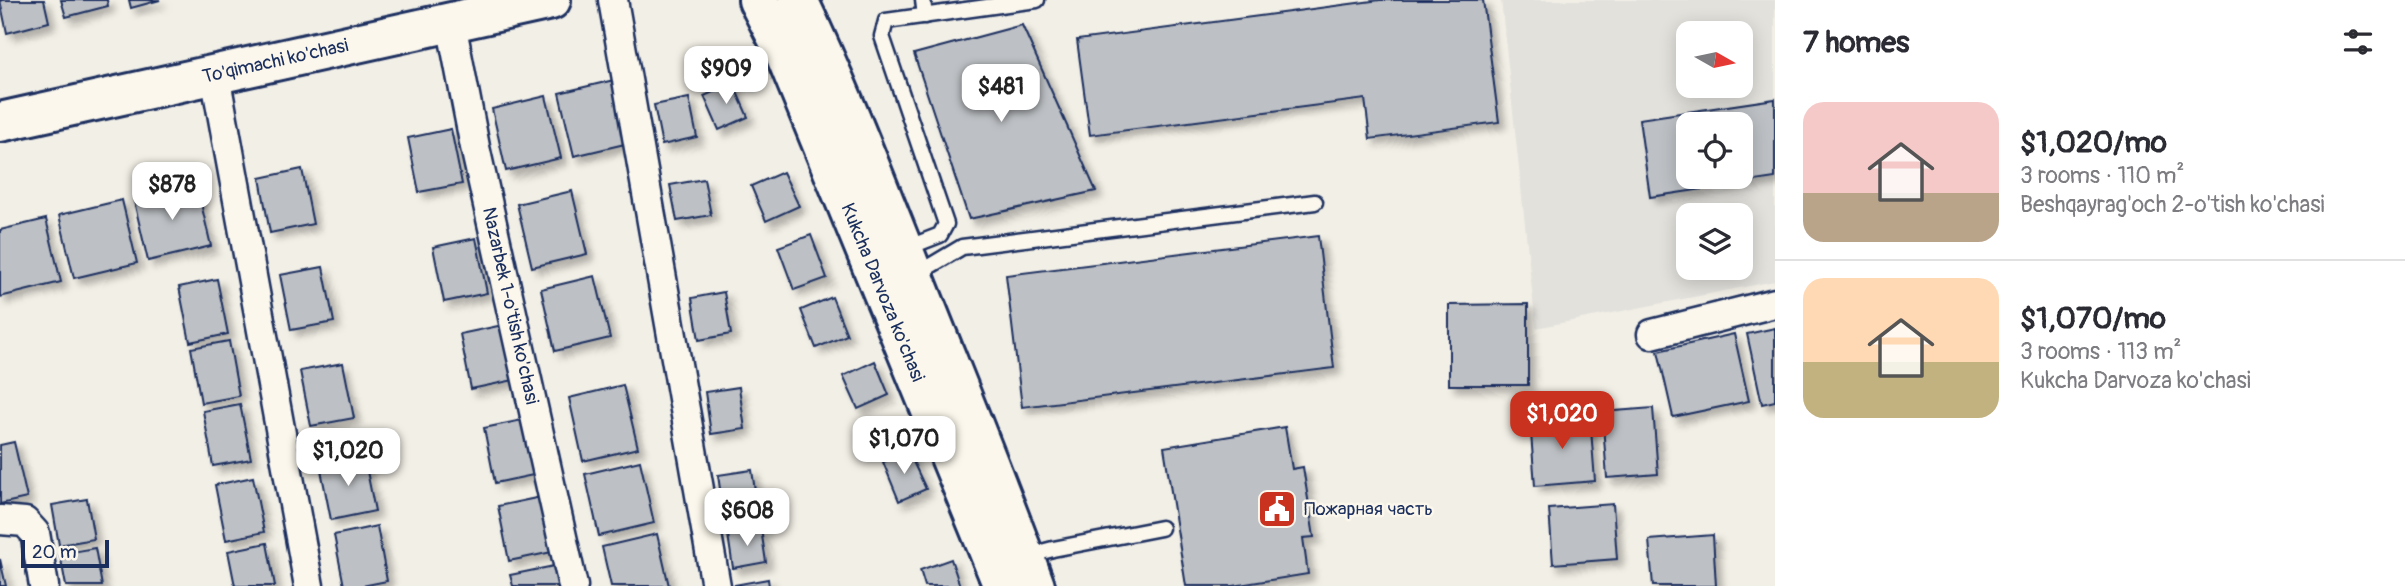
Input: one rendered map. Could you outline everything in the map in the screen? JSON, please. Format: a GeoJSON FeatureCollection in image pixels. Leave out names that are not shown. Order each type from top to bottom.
{"type":"FeatureCollection","features":[{"type":"Feature","properties":{"kind":"main road","name":"To'qimachi ko'chasi"},"geometry":{"type":"LineString","coordinates":[[0,122],[551,0]]}},
{"type":"Feature","properties":{"kind":"main road","name":"Kukcha Darvoza ko'chasi"},"geometry":{"type":"LineString","coordinates":[[758,0],[783,49],[1014,574]]}},
{"type":"Feature","properties":{"kind":"main road","name":"Kukcha Darvoza ko'chasi"},"geometry":{"type":"LineString","coordinates":[[798,0],[818,39],[1002,495],[1014,574]]}},
{"type":"Feature","properties":{"kind":"street"},"geometry":{"type":"LineString","coordinates":[[613,0],[716,586]]}},
{"type":"Feature","properties":{"kind":"street","name":"Nazarbek 1-o'tish ko'chasi"},"geometry":{"type":"LineString","coordinates":[[450,23],[573,586]]}},
{"type":"Feature","properties":{"kind":"street"},"geometry":{"type":"LineString","coordinates":[[215,75],[309,586]]}},
{"type":"Feature","properties":{"kind":"street"},"geometry":{"type":"LineString","coordinates":[[1652,334],[1775,303]]}},
{"type":"Feature","properties":{"kind":"street"},"geometry":{"type":"LineString","coordinates":[[0,520],[25,522],[35,533],[44,586]]}},
{"type":"Feature","properties":{"kind":"lane"},"geometry":{"type":"LineString","coordinates":[[923,0],[925,16]]}},
{"type":"Feature","properties":{"kind":"lane"},"geometry":{"type":"LineString","coordinates":[[908,263],[940,235],[946,224],[882,36],[886,21],[1037,0]]}},
{"type":"Feature","properties":{"kind":"lane"},"geometry":{"type":"LineString","coordinates":[[908,263],[962,247],[1315,202]]}},
{"type":"Feature","properties":{"kind":"lane"},"geometry":{"type":"LineString","coordinates":[[1014,574],[1053,549],[1161,528]]}},
{"type":"Feature","properties":{"kind":"shaded area"},"geometry":{"type":"Polygon","coordinates":[[[1501,0],[1775,0],[1775,281],[1536,328],[1501,0]]]}},
{"type":"Feature","properties":{"kind":"building"},"geometry":{"type":"Polygon","coordinates":[[[0,0],[44,0],[49,22],[7,33],[0,0]]]}},
{"type":"Feature","properties":{"kind":"building"},"geometry":{"type":"Polygon","coordinates":[[[61,0],[107,0],[108,6],[66,17],[61,0]]]}},
{"type":"Feature","properties":{"kind":"building"},"geometry":{"type":"Polygon","coordinates":[[[129,0],[160,0],[131,8],[129,0]]]}},
{"type":"Feature","properties":{"kind":"building"},"geometry":{"type":"Polygon","coordinates":[[[1380,0],[1483,0],[1499,122],[1370,139],[1365,99],[1090,135],[1077,40],[1380,0]]]}},
{"type":"Feature","properties":{"kind":"building"},"geometry":{"type":"Polygon","coordinates":[[[1022,25],[1096,191],[969,219],[914,54],[1022,25]]]}},
{"type":"Feature","properties":{"kind":"building"},"geometry":{"type":"Polygon","coordinates":[[[614,80],[629,143],[574,156],[559,93],[614,80]]]}},
{"type":"Feature","properties":{"kind":"building"},"geometry":{"type":"Polygon","coordinates":[[[733,83],[748,117],[719,130],[704,96],[733,83]]]}},
{"type":"Feature","properties":{"kind":"building"},"geometry":{"type":"Polygon","coordinates":[[[546,96],[561,158],[506,171],[492,109],[546,96]]]}},
{"type":"Feature","properties":{"kind":"building"},"geometry":{"type":"Polygon","coordinates":[[[689,98],[697,137],[662,145],[654,105],[689,98]]]}},
{"type":"Feature","properties":{"kind":"building"},"geometry":{"type":"Polygon","coordinates":[[[1775,99],[1775,178],[1753,181],[1753,112],[1687,112],[1775,99]]]}},
{"type":"Feature","properties":{"kind":"building"},"geometry":{"type":"Polygon","coordinates":[[[1676,114],[1676,189],[1703,189],[1650,197],[1639,119],[1676,114]]]}},
{"type":"Feature","properties":{"kind":"building"},"geometry":{"type":"Polygon","coordinates":[[[451,129],[462,184],[419,192],[408,138],[451,129]]]}},
{"type":"Feature","properties":{"kind":"building"},"geometry":{"type":"Polygon","coordinates":[[[302,169],[313,224],[270,233],[260,178],[302,169]]]}},
{"type":"Feature","properties":{"kind":"building"},"geometry":{"type":"Polygon","coordinates":[[[783,172],[799,206],[766,221],[751,186],[783,172]]]}},
{"type":"Feature","properties":{"kind":"building"},"geometry":{"type":"Polygon","coordinates":[[[704,179],[711,215],[677,221],[670,185],[704,179]]]}},
{"type":"Feature","properties":{"kind":"building"},"geometry":{"type":"Polygon","coordinates":[[[196,182],[211,246],[148,261],[133,197],[196,182]]]}},
{"type":"Feature","properties":{"kind":"building"},"geometry":{"type":"Polygon","coordinates":[[[572,191],[587,254],[532,267],[517,204],[572,191]]]}},
{"type":"Feature","properties":{"kind":"building"},"geometry":{"type":"Polygon","coordinates":[[[122,200],[137,263],[74,278],[59,215],[122,200]]]}},
{"type":"Feature","properties":{"kind":"building"},"geometry":{"type":"Polygon","coordinates":[[[46,219],[61,282],[0,297],[0,230],[46,219]]]}},
{"type":"Feature","properties":{"kind":"building"},"geometry":{"type":"Polygon","coordinates":[[[811,235],[827,278],[794,290],[778,247],[811,235]]]}},
{"type":"Feature","properties":{"kind":"building"},"geometry":{"type":"Polygon","coordinates":[[[1318,236],[1334,368],[1022,407],[1006,275],[1318,236]]]}},
{"type":"Feature","properties":{"kind":"building"},"geometry":{"type":"Polygon","coordinates":[[[476,238],[487,293],[444,302],[433,247],[476,238]]]}},
{"type":"Feature","properties":{"kind":"building"},"geometry":{"type":"Polygon","coordinates":[[[323,267],[334,322],[291,330],[280,275],[323,267]]]}},
{"type":"Feature","properties":{"kind":"building"},"geometry":{"type":"Polygon","coordinates":[[[595,276],[610,338],[555,351],[541,289],[595,276]]]}},
{"type":"Feature","properties":{"kind":"building"},"geometry":{"type":"Polygon","coordinates":[[[217,279],[228,334],[190,342],[179,287],[217,279]]]}},
{"type":"Feature","properties":{"kind":"building"},"geometry":{"type":"Polygon","coordinates":[[[724,292],[731,334],[699,340],[692,298],[724,292]]]}},
{"type":"Feature","properties":{"kind":"building"},"geometry":{"type":"Polygon","coordinates":[[[832,297],[847,335],[816,348],[801,310],[832,297]]]}},
{"type":"Feature","properties":{"kind":"building"},"geometry":{"type":"Polygon","coordinates":[[[1528,304],[1528,385],[1449,385],[1449,305],[1528,304]]]}},
{"type":"Feature","properties":{"kind":"building"},"geometry":{"type":"Polygon","coordinates":[[[503,325],[514,380],[471,389],[460,334],[503,325]]]}},
{"type":"Feature","properties":{"kind":"building"},"geometry":{"type":"Polygon","coordinates":[[[1775,328],[1775,401],[1762,404],[1747,334],[1775,328]]]}},
{"type":"Feature","properties":{"kind":"building"},"geometry":{"type":"Polygon","coordinates":[[[1734,334],[1749,401],[1673,417],[1658,351],[1734,334]]]}},
{"type":"Feature","properties":{"kind":"building"},"geometry":{"type":"Polygon","coordinates":[[[229,341],[239,396],[201,403],[191,348],[229,341]]]}},
{"type":"Feature","properties":{"kind":"building"},"geometry":{"type":"Polygon","coordinates":[[[875,361],[889,395],[858,409],[843,376],[875,361]]]}},
{"type":"Feature","properties":{"kind":"building"},"geometry":{"type":"Polygon","coordinates":[[[343,363],[354,418],[311,426],[300,371],[343,363]]]}},
{"type":"Feature","properties":{"kind":"building"},"geometry":{"type":"Polygon","coordinates":[[[623,385],[638,448],[583,461],[569,398],[623,385]]]}},
{"type":"Feature","properties":{"kind":"building"},"geometry":{"type":"Polygon","coordinates":[[[739,387],[745,429],[711,434],[705,392],[739,387]]]}},
{"type":"Feature","properties":{"kind":"building"},"geometry":{"type":"Polygon","coordinates":[[[240,404],[251,459],[213,466],[203,411],[240,404]]]}},
{"type":"Feature","properties":{"kind":"building"},"geometry":{"type":"Polygon","coordinates":[[[1653,408],[1658,474],[1607,478],[1602,412],[1653,408]]]}},
{"type":"Feature","properties":{"kind":"building"},"geometry":{"type":"Polygon","coordinates":[[[1590,416],[1595,481],[1535,486],[1530,420],[1590,416]]]}},
{"type":"Feature","properties":{"kind":"building"},"geometry":{"type":"Polygon","coordinates":[[[527,419],[538,474],[495,483],[484,428],[527,419]]]}},
{"type":"Feature","properties":{"kind":"building"},"geometry":{"type":"Polygon","coordinates":[[[1285,427],[1292,469],[1303,467],[1314,537],[1303,538],[1308,574],[1233,586],[1186,586],[1164,447],[1285,427]]]}},
{"type":"Feature","properties":{"kind":"building"},"geometry":{"type":"Polygon","coordinates":[[[14,442],[27,498],[0,504],[0,445],[14,442]]]}},
{"type":"Feature","properties":{"kind":"building"},"geometry":{"type":"Polygon","coordinates":[[[908,451],[926,489],[899,501],[883,462],[908,451]]]}},
{"type":"Feature","properties":{"kind":"building"},"geometry":{"type":"Polygon","coordinates":[[[364,456],[375,511],[331,520],[320,465],[364,456]]]}},
{"type":"Feature","properties":{"kind":"building"},"geometry":{"type":"Polygon","coordinates":[[[640,461],[654,523],[599,536],[585,474],[640,461]]]}},
{"type":"Feature","properties":{"kind":"building"},"geometry":{"type":"Polygon","coordinates":[[[752,470],[757,505],[723,510],[718,475],[752,470]]]}},
{"type":"Feature","properties":{"kind":"building"},"geometry":{"type":"Polygon","coordinates":[[[253,477],[264,532],[226,540],[215,485],[253,477]]]}},
{"type":"Feature","properties":{"kind":"building"},"geometry":{"type":"Polygon","coordinates":[[[541,497],[552,552],[509,561],[498,506],[541,497]]]}},
{"type":"Feature","properties":{"kind":"building"},"geometry":{"type":"Polygon","coordinates":[[[87,499],[94,539],[59,545],[52,505],[87,499]]]}},
{"type":"Feature","properties":{"kind":"building"},"geometry":{"type":"Polygon","coordinates":[[[1613,504],[1617,559],[1553,564],[1549,509],[1613,504]]]}},
{"type":"Feature","properties":{"kind":"building"},"geometry":{"type":"Polygon","coordinates":[[[377,526],[387,581],[344,586],[334,535],[377,526]]]}},
{"type":"Feature","properties":{"kind":"building"},"geometry":{"type":"Polygon","coordinates":[[[761,529],[766,562],[733,568],[728,535],[761,529]]]}},
{"type":"Feature","properties":{"kind":"building"},"geometry":{"type":"Polygon","coordinates":[[[657,534],[669,586],[611,586],[602,547],[657,534]]]}},
{"type":"Feature","properties":{"kind":"building"},"geometry":{"type":"Polygon","coordinates":[[[1713,535],[1716,586],[1653,586],[1649,540],[1713,535]]]}},
{"type":"Feature","properties":{"kind":"building"},"geometry":{"type":"Polygon","coordinates":[[[267,543],[275,586],[235,586],[228,551],[267,543]]]}},
{"type":"Feature","properties":{"kind":"building"},"geometry":{"type":"Polygon","coordinates":[[[95,548],[102,586],[66,586],[60,554],[95,548]]]}},
{"type":"Feature","properties":{"kind":"building"},"geometry":{"type":"Polygon","coordinates":[[[0,559],[6,586],[0,586],[0,559]]]}},
{"type":"Feature","properties":{"kind":"building"},"geometry":{"type":"Polygon","coordinates":[[[951,559],[960,586],[925,586],[920,570],[951,559]]]}},
{"type":"Feature","properties":{"kind":"building"},"geometry":{"type":"Polygon","coordinates":[[[554,566],[558,586],[513,586],[510,575],[554,566]]]}},
{"type":"Feature","properties":{"kind":"building"},"geometry":{"type":"Polygon","coordinates":[[[768,579],[769,586],[734,586],[734,585],[768,579]]]}},
{"type":"Feature","properties":{"kind":"place","name":"Пожарная часть"},"geometry":{"type":"Point","coordinates":[1277,509]}}]}
